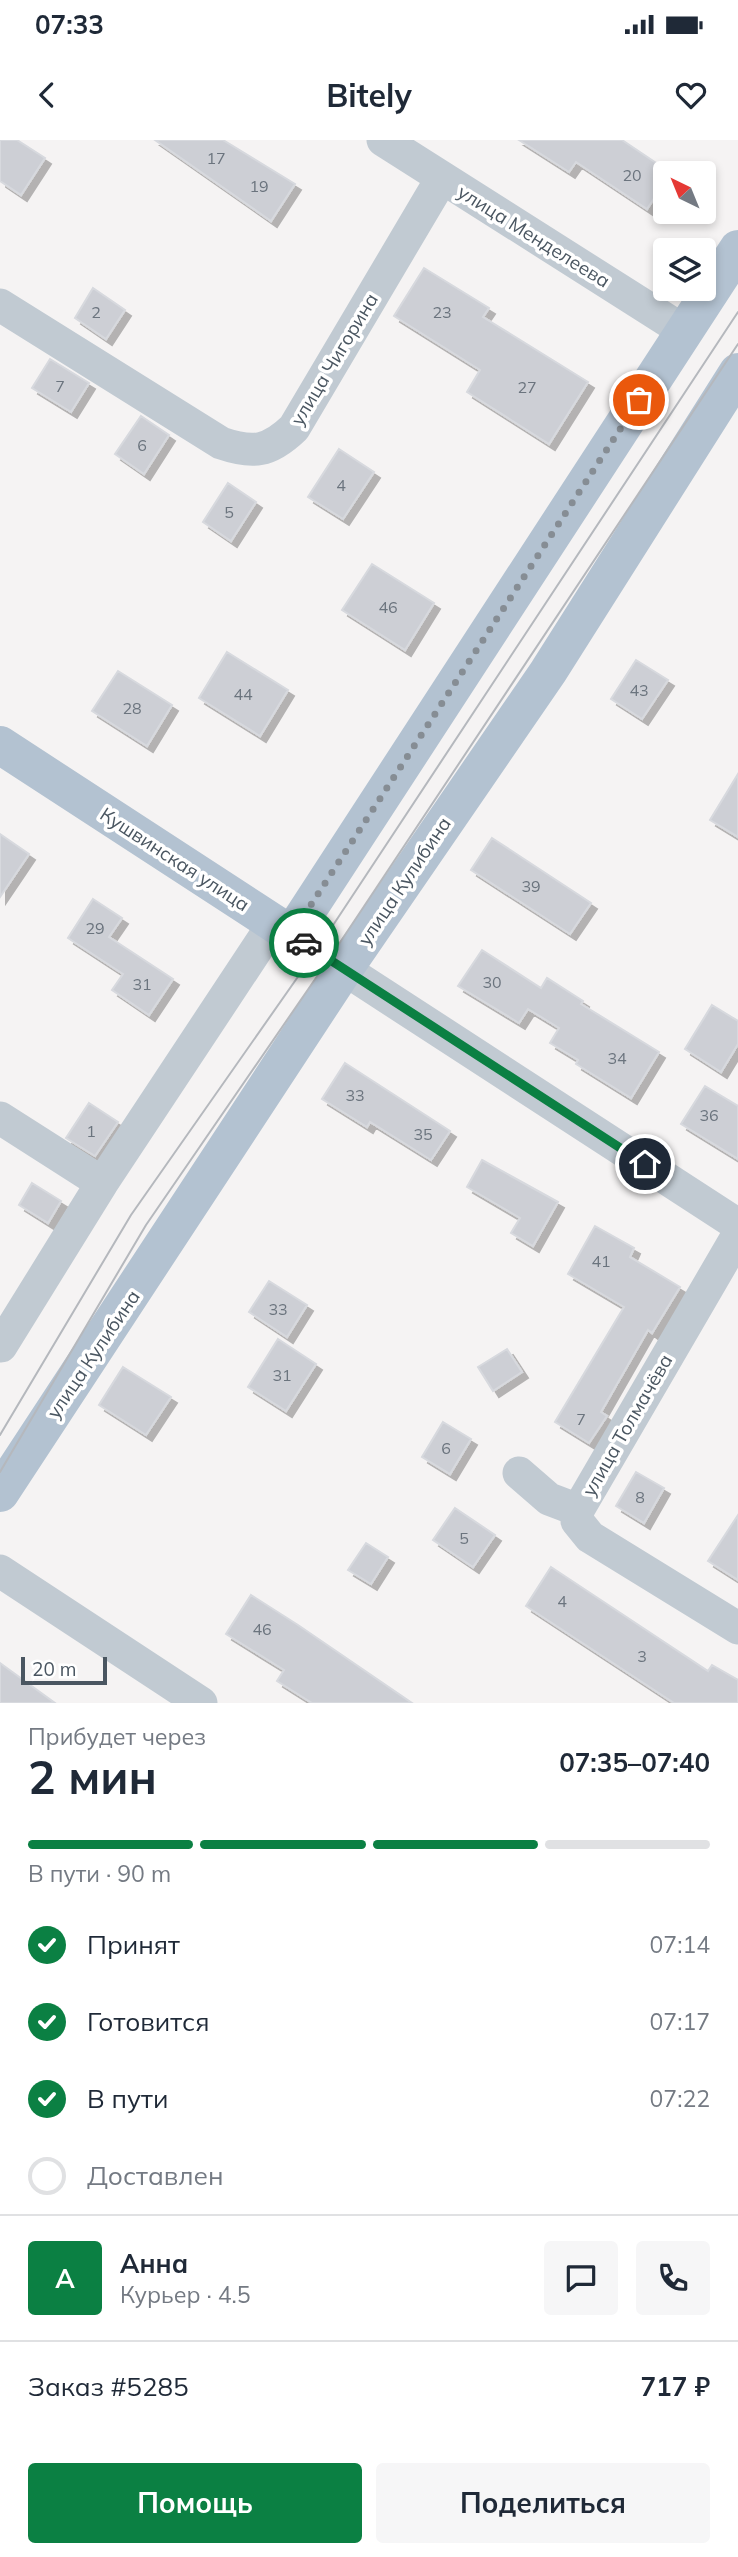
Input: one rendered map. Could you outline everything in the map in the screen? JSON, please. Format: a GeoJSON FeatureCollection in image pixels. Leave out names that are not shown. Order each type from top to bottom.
{"type":"FeatureCollection","features":[{"type":"Feature","properties":{"kind":"main road"},"geometry":{"type":"LineString","coordinates":[[283,928],[738,249]]}},
{"type":"Feature","properties":{"kind":"main road","name":"улица Кулибина"},"geometry":{"type":"LineString","coordinates":[[0,1493],[344,969],[548,672],[738,372]]}},
{"type":"Feature","properties":{"kind":"main road","name":"Кушвинская улица"},"geometry":{"type":"LineString","coordinates":[[0,745],[344,969]]}},
{"type":"Feature","properties":{"kind":"street","name":"улица Менделеева"},"geometry":{"type":"LineString","coordinates":[[383,140],[684,331]]}},
{"type":"Feature","properties":{"kind":"street","name":"улица Чигорина"},"geometry":{"type":"LineString","coordinates":[[0,305],[221,443],[240,449],[259,449],[277,444],[293,428],[442,178]]}},
{"type":"Feature","properties":{"kind":"street"},"geometry":{"type":"LineString","coordinates":[[1,1346],[102,1183],[283,928]]}},
{"type":"Feature","properties":{"kind":"street","name":"Кушвинская улица"},"geometry":{"type":"LineString","coordinates":[[344,969],[738,1225]]}},
{"type":"Feature","properties":{"kind":"street"},"geometry":{"type":"LineString","coordinates":[[0,1118],[102,1183]]}},
{"type":"Feature","properties":{"kind":"street","name":"улица Толмачёва"},"geometry":{"type":"LineString","coordinates":[[738,1234],[578,1510],[577,1521],[590,1537],[738,1628]]}},
{"type":"Feature","properties":{"kind":"street"},"geometry":{"type":"LineString","coordinates":[[519,1473],[549,1499],[578,1510]]}},
{"type":"Feature","properties":{"kind":"street"},"geometry":{"type":"LineString","coordinates":[[0,1572],[201,1703]]}},
{"type":"Feature","properties":{"kind":"building"},"geometry":{"type":"Polygon","coordinates":[[[0,140],[17,140],[45,158],[21,195],[0,181],[0,140]]]}},
{"type":"Feature","properties":{"kind":"building"},"geometry":{"type":"Polygon","coordinates":[[[155,140],[223,140],[295,184],[271,221],[155,140]]]}},
{"type":"Feature","properties":{"kind":"building"},"geometry":{"type":"Polygon","coordinates":[[[519,140],[622,140],[653,161],[653,200],[647,209],[576,162],[569,172],[519,140]]]}},
{"type":"Feature","properties":{"kind":"building"},"geometry":{"type":"Polygon","coordinates":[[[424,268],[489,308],[483,317],[588,382],[549,444],[467,392],[480,370],[394,316],[424,268]]]}},
{"type":"Feature","properties":{"kind":"building"},"geometry":{"type":"Polygon","coordinates":[[[93,288],[125,310],[106,339],[75,318],[93,288]]]}},
{"type":"Feature","properties":{"kind":"building"},"geometry":{"type":"Polygon","coordinates":[[[50,359],[89,383],[71,412],[32,388],[50,359]]]}},
{"type":"Feature","properties":{"kind":"building"},"geometry":{"type":"Polygon","coordinates":[[[141,416],[169,435],[144,474],[115,454],[141,416]]]}},
{"type":"Feature","properties":{"kind":"building"},"geometry":{"type":"Polygon","coordinates":[[[339,449],[374,472],[343,519],[308,497],[339,449]]]}},
{"type":"Feature","properties":{"kind":"building"},"geometry":{"type":"Polygon","coordinates":[[[228,483],[256,502],[231,541],[203,522],[228,483]]]}},
{"type":"Feature","properties":{"kind":"building"},"geometry":{"type":"Polygon","coordinates":[[[372,564],[434,603],[405,650],[342,610],[372,564]]]}},
{"type":"Feature","properties":{"kind":"building"},"geometry":{"type":"Polygon","coordinates":[[[227,652],[288,690],[260,736],[199,698],[227,652]]]}},
{"type":"Feature","properties":{"kind":"building"},"geometry":{"type":"Polygon","coordinates":[[[636,660],[668,680],[642,719],[611,699],[636,660]]]}},
{"type":"Feature","properties":{"kind":"building"},"geometry":{"type":"Polygon","coordinates":[[[118,671],[172,705],[147,746],[92,711],[118,671]]]}},
{"type":"Feature","properties":{"kind":"building"},"geometry":{"type":"Polygon","coordinates":[[[738,774],[738,837],[710,820],[738,774]]]}},
{"type":"Feature","properties":{"kind":"building"},"geometry":{"type":"Polygon","coordinates":[[[0,834],[29,854],[0,897],[0,834]]]}},
{"type":"Feature","properties":{"kind":"building"},"geometry":{"type":"Polygon","coordinates":[[[492,838],[591,903],[570,934],[471,870],[492,838]]]}},
{"type":"Feature","properties":{"kind":"building"},"geometry":{"type":"Polygon","coordinates":[[[93,899],[122,918],[109,937],[173,979],[149,1015],[112,990],[123,974],[68,938],[93,899]]]}},
{"type":"Feature","properties":{"kind":"building"},"geometry":{"type":"Polygon","coordinates":[[[482,950],[541,988],[547,978],[583,1001],[581,1004],[659,1052],[631,1098],[576,1064],[578,1060],[550,1043],[559,1028],[528,1009],[519,1023],[458,986],[482,950]]]}},
{"type":"Feature","properties":{"kind":"building"},"geometry":{"type":"Polygon","coordinates":[[[712,1005],[738,1021],[738,1044],[721,1072],[685,1049],[712,1005]]]}},
{"type":"Feature","properties":{"kind":"building"},"geometry":{"type":"Polygon","coordinates":[[[345,1063],[450,1131],[431,1160],[370,1122],[367,1127],[322,1099],[345,1063]]]}},
{"type":"Feature","properties":{"kind":"building"},"geometry":{"type":"Polygon","coordinates":[[[705,1086],[738,1106],[738,1159],[681,1124],[705,1086]]]}},
{"type":"Feature","properties":{"kind":"building"},"geometry":{"type":"Polygon","coordinates":[[[89,1103],[118,1122],[95,1156],[66,1138],[89,1103]]]}},
{"type":"Feature","properties":{"kind":"building"},"geometry":{"type":"Polygon","coordinates":[[[482,1160],[558,1202],[533,1246],[511,1233],[520,1218],[467,1187],[482,1160]]]}},
{"type":"Feature","properties":{"kind":"building"},"geometry":{"type":"Polygon","coordinates":[[[32,1183],[61,1201],[48,1223],[19,1205],[32,1183]]]}},
{"type":"Feature","properties":{"kind":"building"},"geometry":{"type":"Polygon","coordinates":[[[595,1226],[634,1248],[630,1257],[680,1287],[652,1333],[648,1330],[601,1412],[607,1416],[589,1443],[555,1422],[624,1307],[568,1274],[595,1226]]]}},
{"type":"Feature","properties":{"kind":"building"},"geometry":{"type":"Polygon","coordinates":[[[269,1281],[307,1305],[287,1337],[249,1312],[269,1281]]]}},
{"type":"Feature","properties":{"kind":"building"},"geometry":{"type":"Polygon","coordinates":[[[278,1339],[316,1364],[286,1411],[248,1387],[278,1339]]]}},
{"type":"Feature","properties":{"kind":"building"},"geometry":{"type":"Polygon","coordinates":[[[507,1349],[522,1372],[493,1391],[478,1367],[507,1349]]]}},
{"type":"Feature","properties":{"kind":"building"},"geometry":{"type":"Polygon","coordinates":[[[123,1367],[171,1397],[146,1435],[99,1405],[123,1367]]]}},
{"type":"Feature","properties":{"kind":"building"},"geometry":{"type":"Polygon","coordinates":[[[443,1422],[471,1439],[450,1474],[422,1457],[443,1422]]]}},
{"type":"Feature","properties":{"kind":"building"},"geometry":{"type":"Polygon","coordinates":[[[636,1472],[664,1488],[644,1523],[616,1506],[636,1472]]]}},
{"type":"Feature","properties":{"kind":"building"},"geometry":{"type":"Polygon","coordinates":[[[455,1508],[495,1535],[473,1567],[433,1540],[455,1508]]]}},
{"type":"Feature","properties":{"kind":"building"},"geometry":{"type":"Polygon","coordinates":[[[738,1515],[738,1580],[708,1561],[738,1515]]]}},
{"type":"Feature","properties":{"kind":"building"},"geometry":{"type":"Polygon","coordinates":[[[366,1543],[388,1557],[371,1584],[348,1570],[366,1543]]]}},
{"type":"Feature","properties":{"kind":"building"},"geometry":{"type":"Polygon","coordinates":[[[551,1567],[708,1671],[712,1665],[738,1680],[738,1703],[674,1703],[526,1606],[551,1567]]]}},
{"type":"Feature","properties":{"kind":"building"},"geometry":{"type":"Polygon","coordinates":[[[251,1595],[412,1703],[312,1703],[277,1681],[284,1670],[226,1634],[251,1595]]]}},
{"type":"Feature","properties":{"kind":"building"},"geometry":{"type":"Polygon","coordinates":[[[0,1663],[55,1703],[0,1703],[0,1663]]]}},
{"type":"Feature","properties":{"kind":"tram line"},"geometry":{"type":"LineString","coordinates":[[0,1435],[131,1215],[316,951],[738,312]]}},
{"type":"Feature","properties":{"kind":"tram line"},"geometry":{"type":"LineString","coordinates":[[0,1472],[146,1225],[329,959],[738,344]]}},
{"type":"Feature","properties":{"kind":"way so far"},"geometry":{"type":"LineString","coordinates":[[304,943],[292,934],[639,400]]}},
{"type":"Feature","properties":{"kind":"route"},"geometry":{"type":"LineString","coordinates":[[304,943],[645,1164]]}}]}
